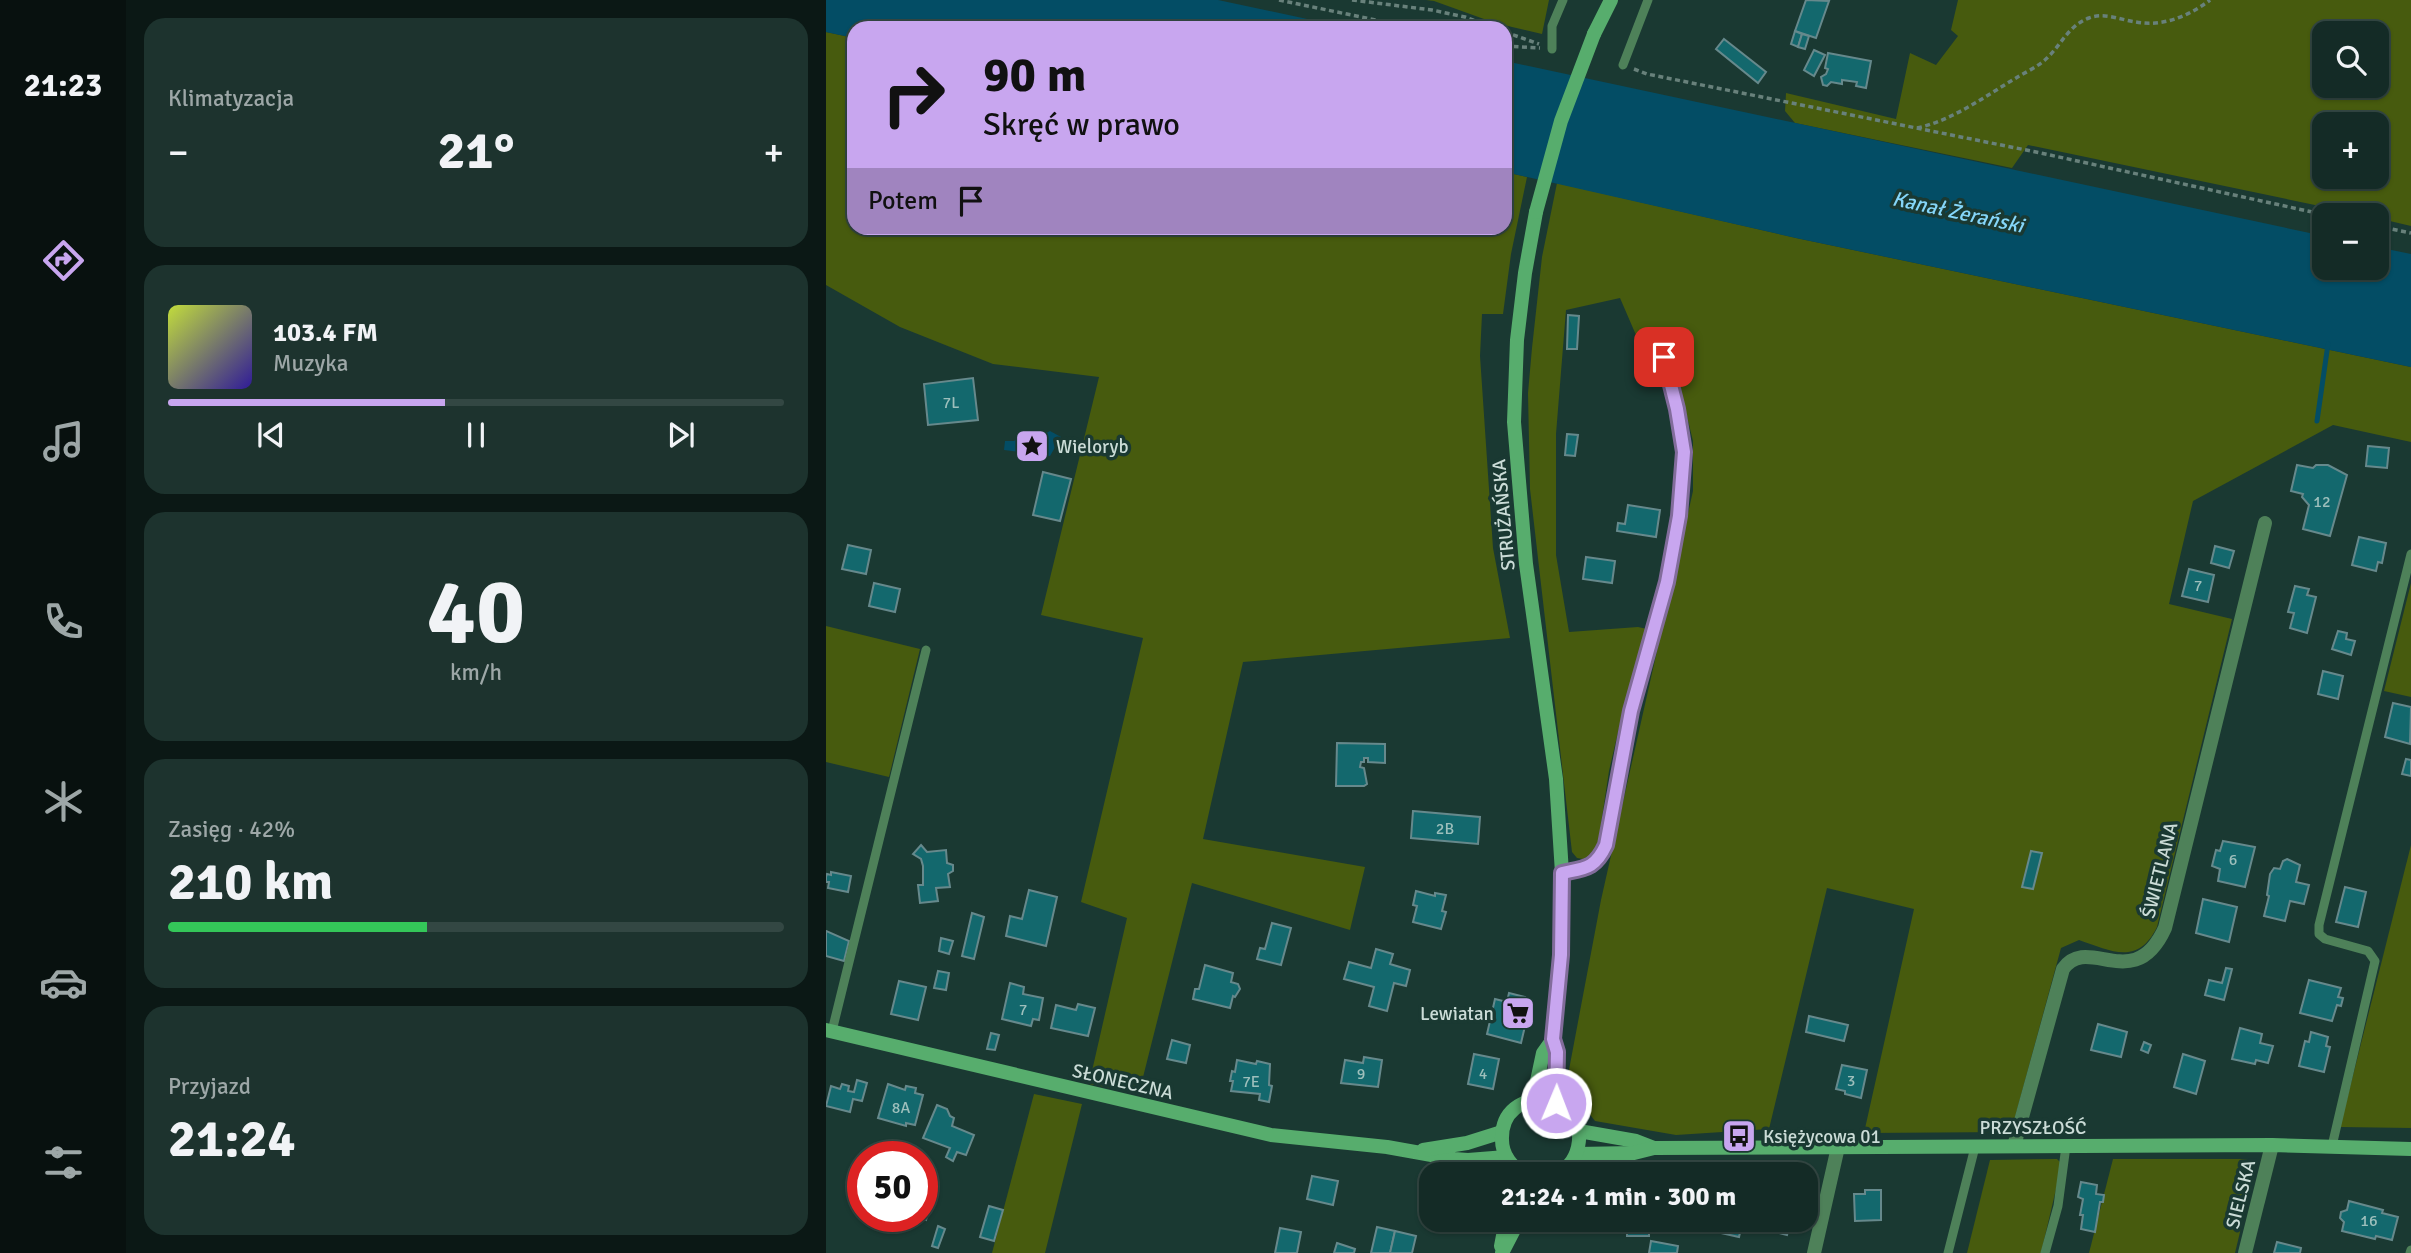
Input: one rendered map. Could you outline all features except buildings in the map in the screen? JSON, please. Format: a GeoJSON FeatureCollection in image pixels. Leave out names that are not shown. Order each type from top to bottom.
{"type":"FeatureCollection","features":[{"type":"Feature","properties":{"kind":"street","name":"STRUŻAŃSKA"},"geometry":{"type":"LineString","coordinates":[[1556,1103],[1557,1052],[1553,1039],[1561,955],[1562,873],[1556,779],[1526,564],[1514,422],[1519,327],[1536,212],[1561,121],[1594,34],[1611,0]]}},
{"type":"Feature","properties":{"kind":"street","name":"ŚWIETLANA"},"geometry":{"type":"LineString","coordinates":[[2014,1146],[2063,969],[2068,962],[2082,957],[2133,961],[2153,949],[2165,928],[2265,523]]}},
{"type":"Feature","properties":{"kind":"street","name":"SŁONECZNA"},"geometry":{"type":"LineString","coordinates":[[829,1030],[1271,1135],[1415,1151],[1480,1162]]}},
{"type":"Feature","properties":{"kind":"street","name":"STRUŻAŃSKA"},"geometry":{"type":"LineString","coordinates":[[1533,1100],[1543,1053],[1553,1039]]}},
{"type":"Feature","properties":{"kind":"street"},"geometry":{"type":"LineString","coordinates":[[1512,1162],[1502,1144],[1502,1132],[1513,1111],[1522,1103],[1533,1100],[1556,1103],[1567,1110],[1575,1120],[1579,1131],[1577,1154],[1571,1162]]}},
{"type":"Feature","properties":{"kind":"street","name":"PRZYSZŁOŚĆ"},"geometry":{"type":"LineString","coordinates":[[1579,1131],[1636,1140],[1654,1148]]}},
{"type":"Feature","properties":{"kind":"street","name":"SŁONECZNA"},"geometry":{"type":"LineString","coordinates":[[1415,1151],[1467,1143],[1502,1132]]}},
{"type":"Feature","properties":{"kind":"street","name":"PRZYSZŁOŚĆ"},"geometry":{"type":"LineString","coordinates":[[1577,1154],[1634,1153],[1654,1148],[2272,1145],[2411,1149]]}},
{"type":"Feature","properties":{"kind":"street","name":"SIELSKA"},"geometry":{"type":"LineString","coordinates":[[2245,1253],[2272,1145]]}},
{"type":"Feature","properties":{"kind":"street"},"geometry":{"type":"LineString","coordinates":[[1814,1253],[1838,1147]]}},
{"type":"Feature","properties":{"kind":"street"},"geometry":{"type":"LineString","coordinates":[[1501,1253],[1504,1232]]}},
{"type":"Feature","properties":{"kind":"street"},"geometry":{"type":"LineString","coordinates":[[1501,1253],[1512,1232]]}},
{"type":"Feature","properties":{"kind":"lane"},"geometry":{"type":"LineString","coordinates":[[1552,49],[1552,26],[1563,0]]}},
{"type":"Feature","properties":{"kind":"lane"},"geometry":{"type":"LineString","coordinates":[[1623,65],[1648,0]]}},
{"type":"Feature","properties":{"kind":"lane"},"geometry":{"type":"LineString","coordinates":[[1562,873],[1591,867],[1601,857],[1606,845],[1631,711],[1667,582],[1679,516],[1684,452],[1664,357]]}},
{"type":"Feature","properties":{"kind":"lane"},"geometry":{"type":"LineString","coordinates":[[2332,1146],[2375,961],[2368,951],[2325,939],[2319,934],[2319,925],[2411,554]]}},
{"type":"Feature","properties":{"kind":"lane"},"geometry":{"type":"LineString","coordinates":[[829,1030],[926,650]]}},
{"type":"Feature","properties":{"kind":"lane"},"geometry":{"type":"LineString","coordinates":[[2045,1253],[2058,1206],[2066,1146]]}},
{"type":"Feature","properties":{"kind":"lane"},"geometry":{"type":"LineString","coordinates":[[1948,1253],[1975,1147]]}},
{"type":"Feature","properties":{"kind":"path"},"geometry":{"type":"LineString","coordinates":[[1279,0],[1380,21]]}},
{"type":"Feature","properties":{"kind":"path"},"geometry":{"type":"LineString","coordinates":[[1352,0],[1432,10],[1474,21]]}},
{"type":"Feature","properties":{"kind":"path"},"geometry":{"type":"LineString","coordinates":[[1915,128],[1940,123],[2036,65],[2047,58],[2076,25],[2091,16],[2110,16],[2139,23],[2169,21],[2193,13],[2210,0]]}},
{"type":"Feature","properties":{"kind":"path"},"geometry":{"type":"LineString","coordinates":[[1512,35],[1552,49]]}},
{"type":"Feature","properties":{"kind":"path"},"geometry":{"type":"LineString","coordinates":[[1512,46],[1552,49]]}},
{"type":"Feature","properties":{"kind":"path"},"geometry":{"type":"LineString","coordinates":[[1623,65],[1647,74],[2312,212]]}},
{"type":"Feature","properties":{"kind":"path"},"geometry":{"type":"LineString","coordinates":[[2389,229],[2411,233]]}},
{"type":"Feature","properties":{"kind":"green space"},"geometry":{"type":"Polygon","coordinates":[[[1426,0],[1549,0],[1542,34],[1512,27],[1512,21],[1489,21],[1426,0]]]}},
{"type":"Feature","properties":{"kind":"green space"},"geometry":{"type":"Polygon","coordinates":[[[1958,0],[2411,0],[2411,226],[2389,221],[2389,203],[2312,204],[2028,145],[2012,168],[1795,123],[1785,111],[1786,93],[1896,119],[1910,53],[1936,65],[1958,36],[1951,30],[1958,0]]]}},
{"type":"Feature","properties":{"kind":"green space"},"geometry":{"type":"Polygon","coordinates":[[[826,32],[847,36],[847,235],[1512,235],[1512,174],[1527,177],[1511,254],[1503,314],[1482,314],[1480,356],[1493,548],[1510,638],[1243,662],[1203,839],[1365,867],[1350,930],[1192,883],[1139,1093],[1089,1084],[1127,918],[1081,902],[1143,638],[1041,615],[1099,377],[993,364],[900,327],[826,285],[826,32]]]}},
{"type":"Feature","properties":{"kind":"green space"},"geometry":{"type":"Polygon","coordinates":[[[1557,183],[1796,238],[2411,367],[2411,442],[2333,425],[2193,501],[2169,604],[2232,619],[2157,927],[2150,939],[2132,951],[2113,951],[2079,940],[2061,948],[2011,1132],[1864,1133],[1914,909],[1827,888],[1769,1129],[1676,1135],[1595,1121],[1570,1089],[1568,1075],[1601,900],[1693,491],[1693,441],[1668,338],[1639,342],[1620,298],[1566,310],[1556,434],[1556,555],[1569,632],[1638,627],[1647,629],[1632,688],[1625,702],[1609,771],[1598,844],[1594,853],[1583,859],[1577,858],[1572,852],[1530,489],[1528,393],[1542,257],[1557,183]]]}},
{"type":"Feature","properties":{"kind":"green space"},"geometry":{"type":"Polygon","coordinates":[[[2411,583],[2411,697],[2384,691],[2411,583]]]}},
{"type":"Feature","properties":{"kind":"green space"},"geometry":{"type":"Polygon","coordinates":[[[826,626],[920,649],[889,777],[826,762],[826,626]]]}},
{"type":"Feature","properties":{"kind":"green space"},"geometry":{"type":"Polygon","coordinates":[[[2411,845],[2411,1128],[2340,1127],[2411,845]]]}},
{"type":"Feature","properties":{"kind":"green space"},"geometry":{"type":"Polygon","coordinates":[[[1034,1094],[1082,1104],[1045,1253],[992,1253],[1034,1094]]]}},
{"type":"Feature","properties":{"kind":"green space"},"geometry":{"type":"Polygon","coordinates":[[[2057,1159],[2061,1168],[2041,1253],[1967,1253],[1990,1160],[2057,1159]]]}},
{"type":"Feature","properties":{"kind":"green space"},"geometry":{"type":"Polygon","coordinates":[[[2113,1159],[2253,1159],[2255,1169],[2235,1253],[2089,1253],[2113,1159]]]}},
{"type":"Feature","properties":{"kind":"water"},"geometry":{"type":"Polygon","coordinates":[[[826,0],[1218,0],[1316,21],[847,21],[847,36],[826,32],[826,0]]]}},
{"type":"Feature","properties":{"kind":"water","name":"Kanał Żerański"},"geometry":{"type":"Polygon","coordinates":[[[1512,62],[2312,233],[2312,280],[2389,280],[2389,249],[2411,254],[2411,367],[1796,238],[1512,174],[1512,62]]]}},
{"type":"Feature","properties":{"kind":"water"},"geometry":{"type":"Polygon","coordinates":[[[1050,431],[1061,437],[1050,456],[1004,450],[1005,441],[1014,441],[1024,433],[1037,436],[1050,431]]]}},
{"type":"Feature","properties":{"kind":"waterway"},"geometry":{"type":"LineString","coordinates":[[2317,421],[2328,344]]}},
{"type":"Feature","properties":{"kind":"place","name":"Wieloryb"},"geometry":{"type":"Point","coordinates":[1032,446]}},
{"type":"Feature","properties":{"kind":"place","name":"Lewiatan"},"geometry":{"type":"Point","coordinates":[1518,1013]}},
{"type":"Feature","properties":{"kind":"place","name":"Księżycowa 01"},"geometry":{"type":"Point","coordinates":[1739,1136]}},
{"type":"Feature","properties":{"kind":"route"},"geometry":{"type":"LineString","coordinates":[[1556,1103],[1557,1048],[1553,1039],[1561,955],[1562,873],[1591,867],[1601,857],[1606,845],[1631,711],[1667,582],[1679,516],[1684,452],[1664,357]]}}]}
